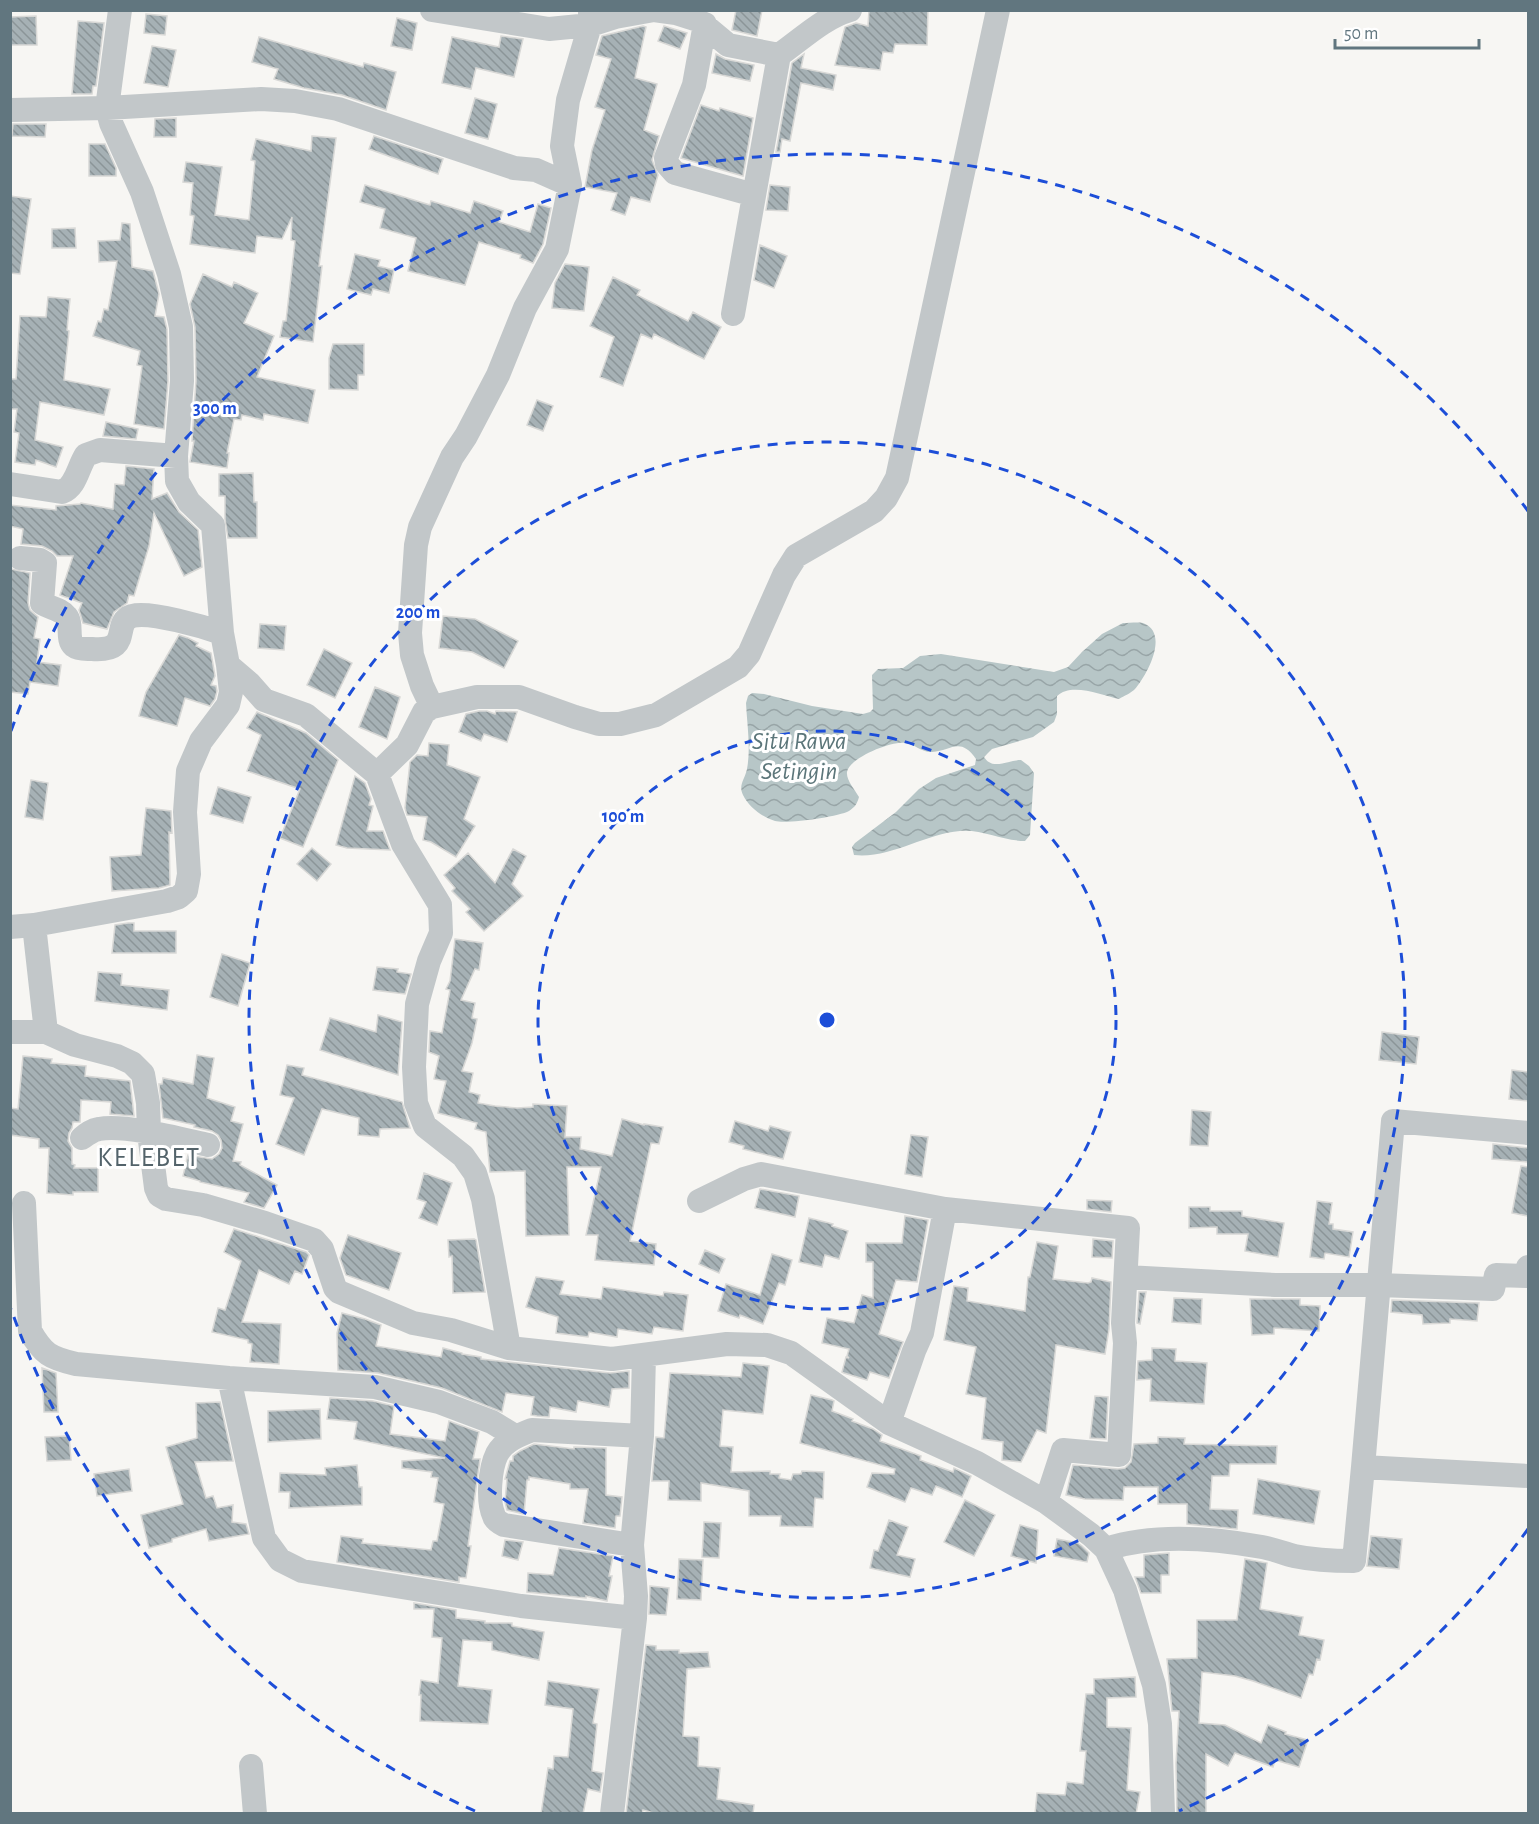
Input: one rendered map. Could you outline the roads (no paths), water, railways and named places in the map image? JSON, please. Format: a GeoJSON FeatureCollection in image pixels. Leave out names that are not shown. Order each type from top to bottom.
{"type":"FeatureCollection","features":[{"type":"Feature","properties":{"kind":"street"},"geometry":{"type":"LineString","coordinates":[[46,1032],[22,926],[167,901],[179,897],[186,891],[189,874],[185,812],[189,771],[201,741],[228,705],[231,692],[222,633],[213,525],[189,502],[177,480],[182,327],[169,274],[142,192],[111,123],[107,108],[120,10]]}},
{"type":"Feature","properties":{"kind":"street"},"geometry":{"type":"LineString","coordinates":[[432,10],[549,29],[590,18],[615,17],[654,10],[676,13],[705,24],[728,45],[779,54]]}},
{"type":"Feature","properties":{"kind":"street"},"geometry":{"type":"LineString","coordinates":[[377,774],[407,745],[424,712],[432,707],[477,697],[519,697],[599,724],[620,724],[656,715],[738,667],[749,654],[784,575],[796,556],[874,512],[886,498],[897,478],[998,10]]}},
{"type":"Feature","properties":{"kind":"street"},"geometry":{"type":"LineString","coordinates":[[733,314],[779,54],[839,14],[861,11]]}},
{"type":"Feature","properties":{"kind":"street"},"geometry":{"type":"LineString","coordinates":[[432,707],[422,687],[412,655],[410,633],[410,611],[420,527],[452,457],[466,436],[498,375],[525,308],[557,249],[570,185],[562,147],[568,100],[590,18]]}},
{"type":"Feature","properties":{"kind":"street"},"geometry":{"type":"LineString","coordinates":[[705,24],[694,85],[666,158],[667,164],[675,173],[754,195]]}},
{"type":"Feature","properties":{"kind":"street"},"geometry":{"type":"LineString","coordinates":[[10,110],[107,108],[261,99],[295,101],[338,109],[514,168],[536,170],[570,185]]}},
{"type":"Feature","properties":{"kind":"street"},"geometry":{"type":"LineString","coordinates":[[10,484],[62,492],[68,490],[86,455],[100,450],[176,456]]}},
{"type":"Feature","properties":{"kind":"street"},"geometry":{"type":"LineString","coordinates":[[20,558],[40,560],[45,563],[42,603],[66,616],[70,623],[70,640],[74,646],[81,649],[107,650],[112,648],[117,644],[126,621],[131,616],[193,623],[222,633]]}},
{"type":"Feature","properties":{"kind":"street"},"geometry":{"type":"LineString","coordinates":[[228,665],[264,700],[306,715],[377,774],[403,844],[440,905],[441,933],[429,962],[417,1004],[414,1067],[416,1103],[425,1126],[463,1156],[475,1173],[483,1199],[509,1348]]}},
{"type":"Feature","properties":{"kind":"street"},"geometry":{"type":"LineString","coordinates":[[10,1032],[46,1032],[75,1045],[117,1056],[132,1063],[143,1074],[156,1188],[159,1195],[166,1199],[203,1205],[314,1240],[322,1248],[335,1288],[339,1292],[413,1323],[451,1330],[509,1348],[612,1359],[727,1344],[767,1345],[791,1353],[889,1423],[977,1463],[1046,1502],[1106,1549],[1125,1590],[1154,1685],[1160,1724],[1163,1814]]}},
{"type":"Feature","properties":{"kind":"street"},"geometry":{"type":"LineString","coordinates":[[1106,1549],[1142,1541],[1217,1541],[1266,1548],[1319,1560],[1354,1561],[1393,1121],[1528,1133]]}},
{"type":"Feature","properties":{"kind":"street"},"geometry":{"type":"LineString","coordinates":[[82,1138],[94,1130],[108,1128],[149,1133],[208,1145]]}},
{"type":"Feature","properties":{"kind":"street"},"geometry":{"type":"LineString","coordinates":[[699,1201],[744,1179],[761,1174],[945,1209],[1126,1227],[1128,1232],[1123,1323],[1125,1343],[1119,1455],[1063,1450],[1046,1502]]}},
{"type":"Feature","properties":{"kind":"street"},"geometry":{"type":"LineString","coordinates":[[24,1203],[30,1331],[39,1347],[54,1359],[76,1364],[229,1378],[375,1387],[439,1402],[492,1422],[515,1436]]}},
{"type":"Feature","properties":{"kind":"street"},"geometry":{"type":"LineString","coordinates":[[889,1423],[922,1332],[945,1209]]}},
{"type":"Feature","properties":{"kind":"street"},"geometry":{"type":"LineString","coordinates":[[1126,1277],[1275,1285],[1378,1285],[1493,1289],[1496,1275],[1527,1276],[1528,1267]]}},
{"type":"Feature","properties":{"kind":"street"},"geometry":{"type":"LineString","coordinates":[[612,1814],[635,1618],[636,1596],[632,1545],[642,1436],[644,1355]]}},
{"type":"Feature","properties":{"kind":"street"},"geometry":{"type":"LineString","coordinates":[[229,1378],[264,1538],[280,1560],[302,1571],[521,1606],[635,1618]]}},
{"type":"Feature","properties":{"kind":"street"},"geometry":{"type":"LineString","coordinates":[[632,1545],[504,1525],[494,1518],[490,1503],[490,1485],[497,1455],[515,1436],[532,1430],[642,1436]]}},
{"type":"Feature","properties":{"kind":"street"},"geometry":{"type":"LineString","coordinates":[[1363,1467],[1528,1476]]}},
{"type":"Feature","properties":{"kind":"street"},"geometry":{"type":"LineString","coordinates":[[251,1766],[255,1814]]}},
{"type":"Feature","properties":{"kind":"water","name":"Situ Rawa Setingin"},"geometry":{"type":"Polygon","coordinates":[[[1123,623],[1143,623],[1151,628],[1155,636],[1154,654],[1150,665],[1135,689],[1119,699],[1087,691],[1063,692],[1057,696],[1057,714],[1054,722],[1033,737],[992,749],[984,757],[996,764],[1021,760],[1034,773],[1030,835],[1025,841],[960,831],[881,853],[854,855],[852,847],[855,843],[896,812],[919,789],[936,778],[975,765],[976,759],[960,746],[929,752],[900,743],[882,747],[863,756],[855,761],[847,772],[849,782],[859,797],[857,802],[849,811],[834,816],[801,821],[775,821],[756,811],[743,795],[742,785],[749,753],[746,703],[748,696],[752,693],[863,714],[873,709],[872,675],[878,669],[903,668],[920,656],[941,654],[1054,672],[1068,667],[1102,634],[1123,623]]]}},
{"type":"Feature","properties":{"kind":"district","name":"KELEBET"},"geometry":{"type":"Point","coordinates":[149,1157]}}]}
